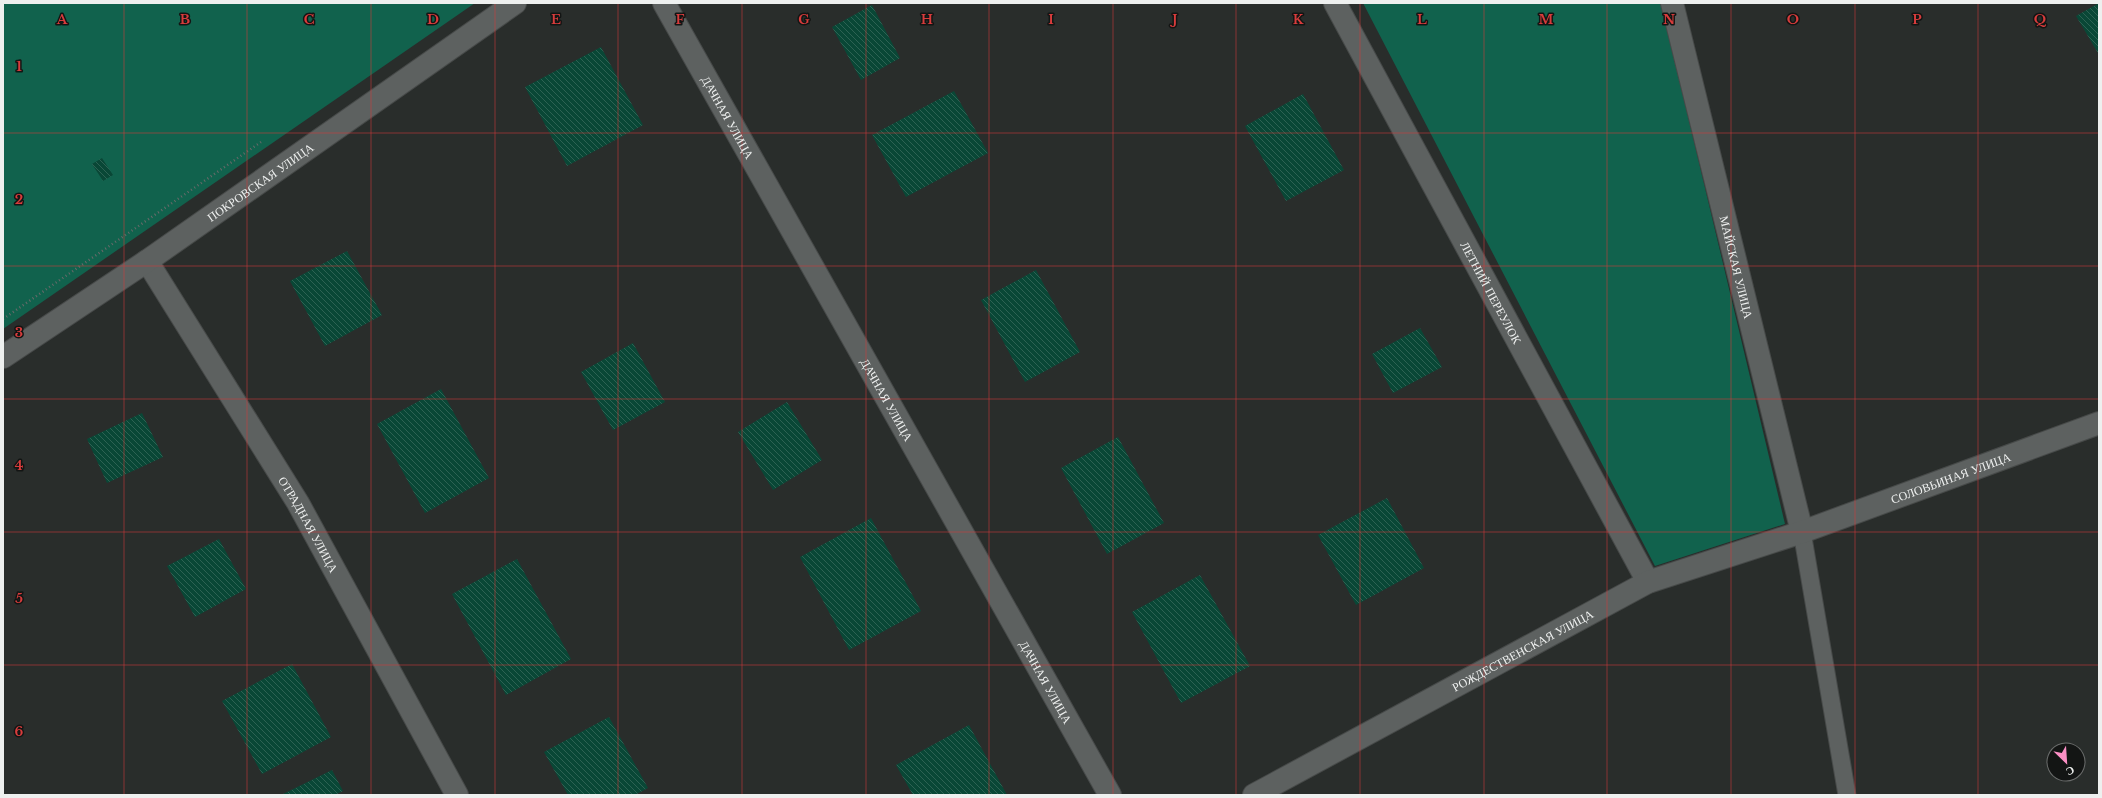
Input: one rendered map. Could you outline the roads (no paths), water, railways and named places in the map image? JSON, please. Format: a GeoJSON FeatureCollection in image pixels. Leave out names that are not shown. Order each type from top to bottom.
{"type":"FeatureCollection","features":[{"type":"Feature","properties":{"kind":"street","name":"ПОКРОВСКАЯ УЛИЦА"},"geometry":{"type":"LineString","coordinates":[[3,357],[147,261],[515,3]]}},
{"type":"Feature","properties":{"kind":"street","name":"ДАЧНАЯ УЛИЦА"},"geometry":{"type":"LineString","coordinates":[[664,3],[1110,795]]}},
{"type":"Feature","properties":{"kind":"street","name":"ЛЕТНИЙ ПЕРЕУЛОК"},"geometry":{"type":"LineString","coordinates":[[1335,3],[1648,582]]}},
{"type":"Feature","properties":{"kind":"street","name":"МАЙСКАЯ УЛИЦА"},"geometry":{"type":"LineString","coordinates":[[1672,3],[1802,532]]}},
{"type":"Feature","properties":{"kind":"street","name":"ОТРАДНАЯ УЛИЦА"},"geometry":{"type":"LineString","coordinates":[[147,261],[298,503],[457,795]]}},
{"type":"Feature","properties":{"kind":"street","name":"СОЛОВЬИНАЯ УЛИЦА"},"geometry":{"type":"LineString","coordinates":[[1802,532],[2099,423]]}},
{"type":"Feature","properties":{"kind":"street","name":"РОЖДЕСТВЕНСКАЯ УЛИЦА"},"geometry":{"type":"LineString","coordinates":[[1254,795],[1648,582],[1802,532]]}},
{"type":"Feature","properties":{"kind":"lane"},"geometry":{"type":"LineString","coordinates":[[1802,532],[1847,795]]}}]}
